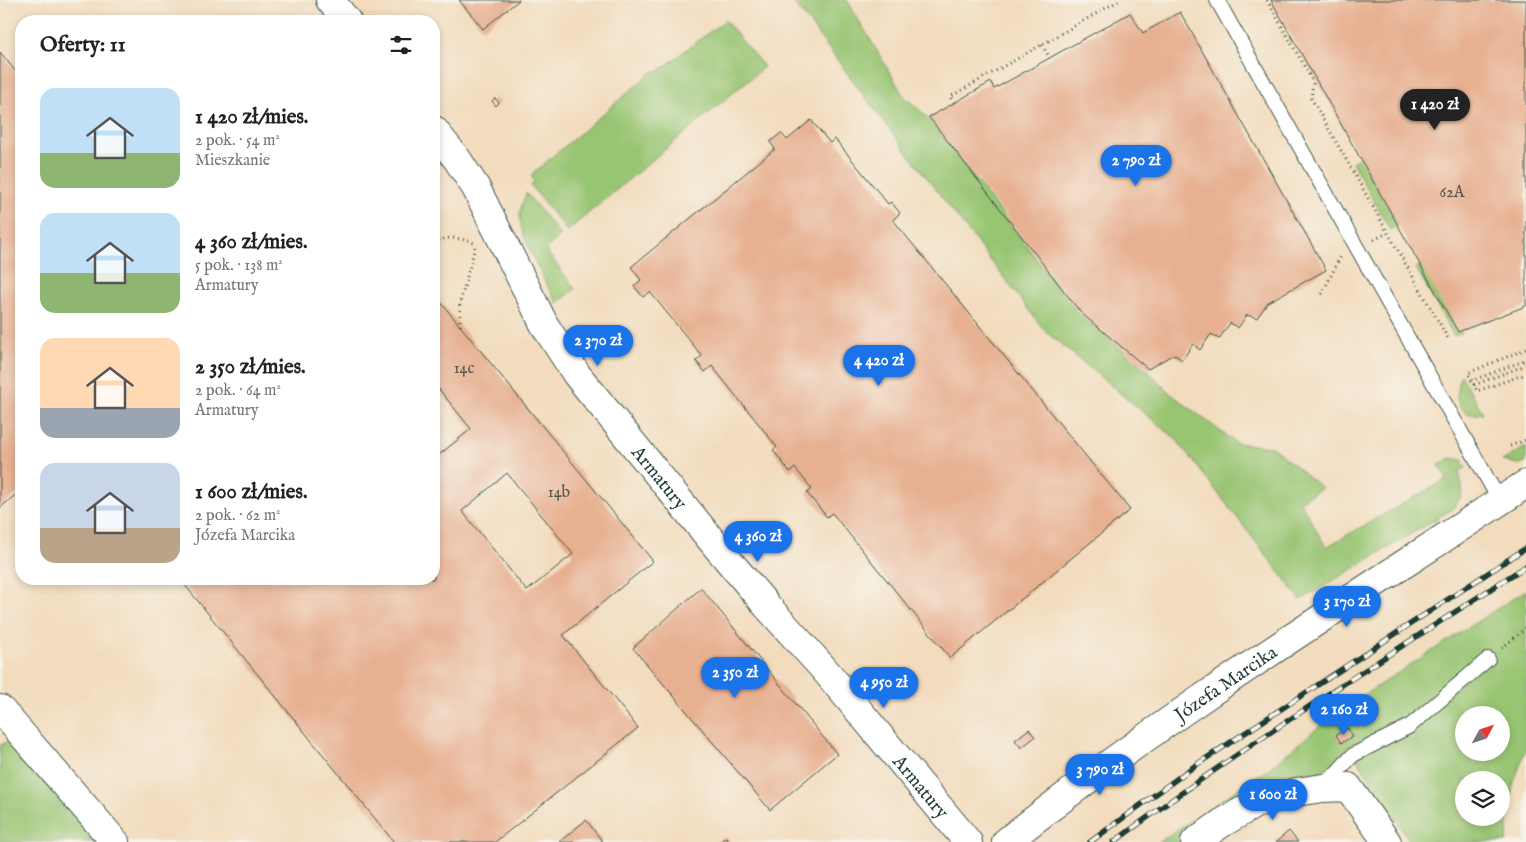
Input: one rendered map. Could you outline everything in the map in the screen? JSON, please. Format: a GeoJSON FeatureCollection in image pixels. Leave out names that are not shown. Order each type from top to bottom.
{"type":"FeatureCollection","features":[{"type":"Feature","properties":{"kind":"street"},"geometry":{"type":"LineString","coordinates":[[330,0],[342,15]]}},
{"type":"Feature","properties":{"kind":"street","name":"Armatury"},"geometry":{"type":"LineString","coordinates":[[440,138],[476,188],[545,326],[577,375],[717,547],[824,669],[968,842]]}},
{"type":"Feature","properties":{"kind":"street","name":"Józefa Marcika"},"geometry":{"type":"LineString","coordinates":[[1006,842],[1094,774],[1172,719],[1526,484]]}},
{"type":"Feature","properties":{"kind":"street"},"geometry":{"type":"LineString","coordinates":[[0,709],[114,842]]}},
{"type":"Feature","properties":{"kind":"street"},"geometry":{"type":"LineString","coordinates":[[1195,842],[1222,822],[1255,804],[1296,792],[1335,787],[1387,842]]}},
{"type":"Feature","properties":{"kind":"lane"},"geometry":{"type":"LineString","coordinates":[[1217,0],[1500,501]]}},
{"type":"Feature","properties":{"kind":"lane"},"geometry":{"type":"LineString","coordinates":[[1335,787],[1353,755],[1410,726],[1488,659]]}},
{"type":"Feature","properties":{"kind":"path"},"geometry":{"type":"LineString","coordinates":[[954,103],[950,97],[1120,0]]}},
{"type":"Feature","properties":{"kind":"path"},"geometry":{"type":"LineString","coordinates":[[1267,0],[1311,78],[1313,84],[1311,98],[1449,340]]}},
{"type":"Feature","properties":{"kind":"path"},"geometry":{"type":"LineString","coordinates":[[1042,45],[1050,58]]}},
{"type":"Feature","properties":{"kind":"path"},"geometry":{"type":"LineString","coordinates":[[1371,241],[1387,233]]}},
{"type":"Feature","properties":{"kind":"path"},"geometry":{"type":"LineString","coordinates":[[460,326],[460,303],[476,244]]}},
{"type":"Feature","properties":{"kind":"path"},"geometry":{"type":"LineString","coordinates":[[1322,294],[1340,257]]}},
{"type":"Feature","properties":{"kind":"path"},"geometry":{"type":"LineString","coordinates":[[1526,349],[1468,373],[1477,391],[1526,374]]}},
{"type":"Feature","properties":{"kind":"path"},"geometry":{"type":"LineString","coordinates":[[1471,381],[1526,360]]}},
{"type":"Feature","properties":{"kind":"path"},"geometry":{"type":"LineString","coordinates":[[1474,385],[1526,365]]}},
{"type":"Feature","properties":{"kind":"path"},"geometry":{"type":"LineString","coordinates":[[1510,446],[1526,440]]}},
{"type":"Feature","properties":{"kind":"path"},"geometry":{"type":"LineString","coordinates":[[1488,659],[1526,628]]}},
{"type":"Feature","properties":{"kind":"green space"},"geometry":{"type":"Polygon","coordinates":[[[792,0],[847,0],[903,95],[928,118],[1079,314],[1148,371],[1171,394],[1236,443],[1272,447],[1322,488],[1300,501],[1326,547],[1447,479],[1439,465],[1450,458],[1462,460],[1466,468],[1459,471],[1462,492],[1456,505],[1451,510],[1301,600],[1176,439],[1045,331],[792,0]]]}},
{"type":"Feature","properties":{"kind":"green space"},"geometry":{"type":"Polygon","coordinates":[[[725,20],[764,67],[567,231],[531,186],[534,181],[531,175],[653,71],[659,71],[725,20]]]}},
{"type":"Feature","properties":{"kind":"green space"},"geometry":{"type":"Polygon","coordinates":[[[1360,157],[1398,225],[1390,230],[1352,162],[1360,157]]]}},
{"type":"Feature","properties":{"kind":"green space"},"geometry":{"type":"Polygon","coordinates":[[[526,193],[561,236],[545,249],[575,289],[557,304],[524,236],[520,216],[526,193]]]}},
{"type":"Feature","properties":{"kind":"green space"},"geometry":{"type":"Polygon","coordinates":[[[1421,265],[1461,331],[1460,334],[1454,336],[1416,268],[1421,265]]]}},
{"type":"Feature","properties":{"kind":"green space"},"geometry":{"type":"Polygon","coordinates":[[[1461,375],[1483,413],[1467,413],[1462,410],[1457,397],[1458,382],[1461,375]]]}},
{"type":"Feature","properties":{"kind":"green space"},"geometry":{"type":"Polygon","coordinates":[[[1526,447],[1526,463],[1519,464],[1502,461],[1526,447]]]}},
{"type":"Feature","properties":{"kind":"green space"},"geometry":{"type":"Polygon","coordinates":[[[1526,590],[1526,748],[1514,782],[1510,804],[1510,771],[1455,771],[1455,826],[1508,826],[1507,842],[1410,842],[1356,757],[1269,791],[1184,842],[1159,842],[1268,769],[1333,715],[1526,590]]]}},
{"type":"Feature","properties":{"kind":"green space"},"geometry":{"type":"Polygon","coordinates":[[[12,740],[100,842],[0,842],[0,745],[12,740]]]}},
{"type":"Feature","properties":{"kind":"building"},"geometry":{"type":"Polygon","coordinates":[[[459,0],[519,0],[483,29],[459,0]]]}},
{"type":"Feature","properties":{"kind":"building"},"geometry":{"type":"Polygon","coordinates":[[[1271,0],[1526,0],[1526,306],[1458,332],[1271,0]]]}},
{"type":"Feature","properties":{"kind":"building"},"geometry":{"type":"Polygon","coordinates":[[[1180,12],[1326,270],[1268,302],[1257,318],[1247,315],[1238,328],[1230,323],[1219,339],[1211,334],[1200,350],[1193,344],[1182,360],[1174,354],[1148,369],[1081,313],[929,117],[991,82],[994,89],[1130,13],[1143,33],[1180,12]]]}},
{"type":"Feature","properties":{"kind":"building"},"geometry":{"type":"Polygon","coordinates":[[[0,52],[15,71],[15,495],[0,508],[0,52]]]}},
{"type":"Feature","properties":{"kind":"building"},"geometry":{"type":"Polygon","coordinates":[[[495,98],[499,103],[496,106],[492,101],[495,98]]]}},
{"type":"Feature","properties":{"kind":"building"},"geometry":{"type":"Polygon","coordinates":[[[811,120],[830,143],[835,139],[888,204],[891,202],[900,213],[893,220],[1130,510],[950,658],[832,513],[827,517],[807,493],[812,489],[795,468],[790,472],[773,450],[777,447],[712,366],[705,372],[696,361],[702,356],[650,292],[643,297],[634,286],[641,280],[631,267],[775,149],[770,142],[781,133],[787,140],[811,120]]]}},
{"type":"Feature","properties":{"kind":"building"},"geometry":{"type":"Polygon","coordinates":[[[440,301],[653,561],[563,635],[638,728],[495,842],[394,842],[185,585],[440,585],[440,454],[471,429],[440,390],[440,301]],[[507,473],[462,511],[527,591],[573,554],[507,473]]]}},
{"type":"Feature","properties":{"kind":"building"},"geometry":{"type":"Polygon","coordinates":[[[701,588],[837,754],[770,810],[633,648],[701,588]]]}},
{"type":"Feature","properties":{"kind":"building"},"geometry":{"type":"Polygon","coordinates":[[[1348,728],[1352,737],[1341,743],[1336,735],[1348,728]]]}},
{"type":"Feature","properties":{"kind":"building"},"geometry":{"type":"Polygon","coordinates":[[[1029,729],[1035,737],[1021,748],[1015,740],[1029,729]]]}},
{"type":"Feature","properties":{"kind":"building"},"geometry":{"type":"Polygon","coordinates":[[[586,820],[603,842],[559,842],[586,820]]]}},
{"type":"Feature","properties":{"kind":"building"},"geometry":{"type":"Polygon","coordinates":[[[1289,831],[1298,842],[1276,842],[1289,831]]]}},
{"type":"Feature","properties":{"kind":"building"},"geometry":{"type":"Polygon","coordinates":[[[726,837],[730,842],[719,842],[726,837]]]}},
{"type":"Feature","properties":{"kind":"railway"},"geometry":{"type":"LineString","coordinates":[[1090,842],[1193,767],[1526,548]]}},
{"type":"Feature","properties":{"kind":"railway"},"geometry":{"type":"LineString","coordinates":[[1114,842],[1266,735],[1526,566]]}}]}
